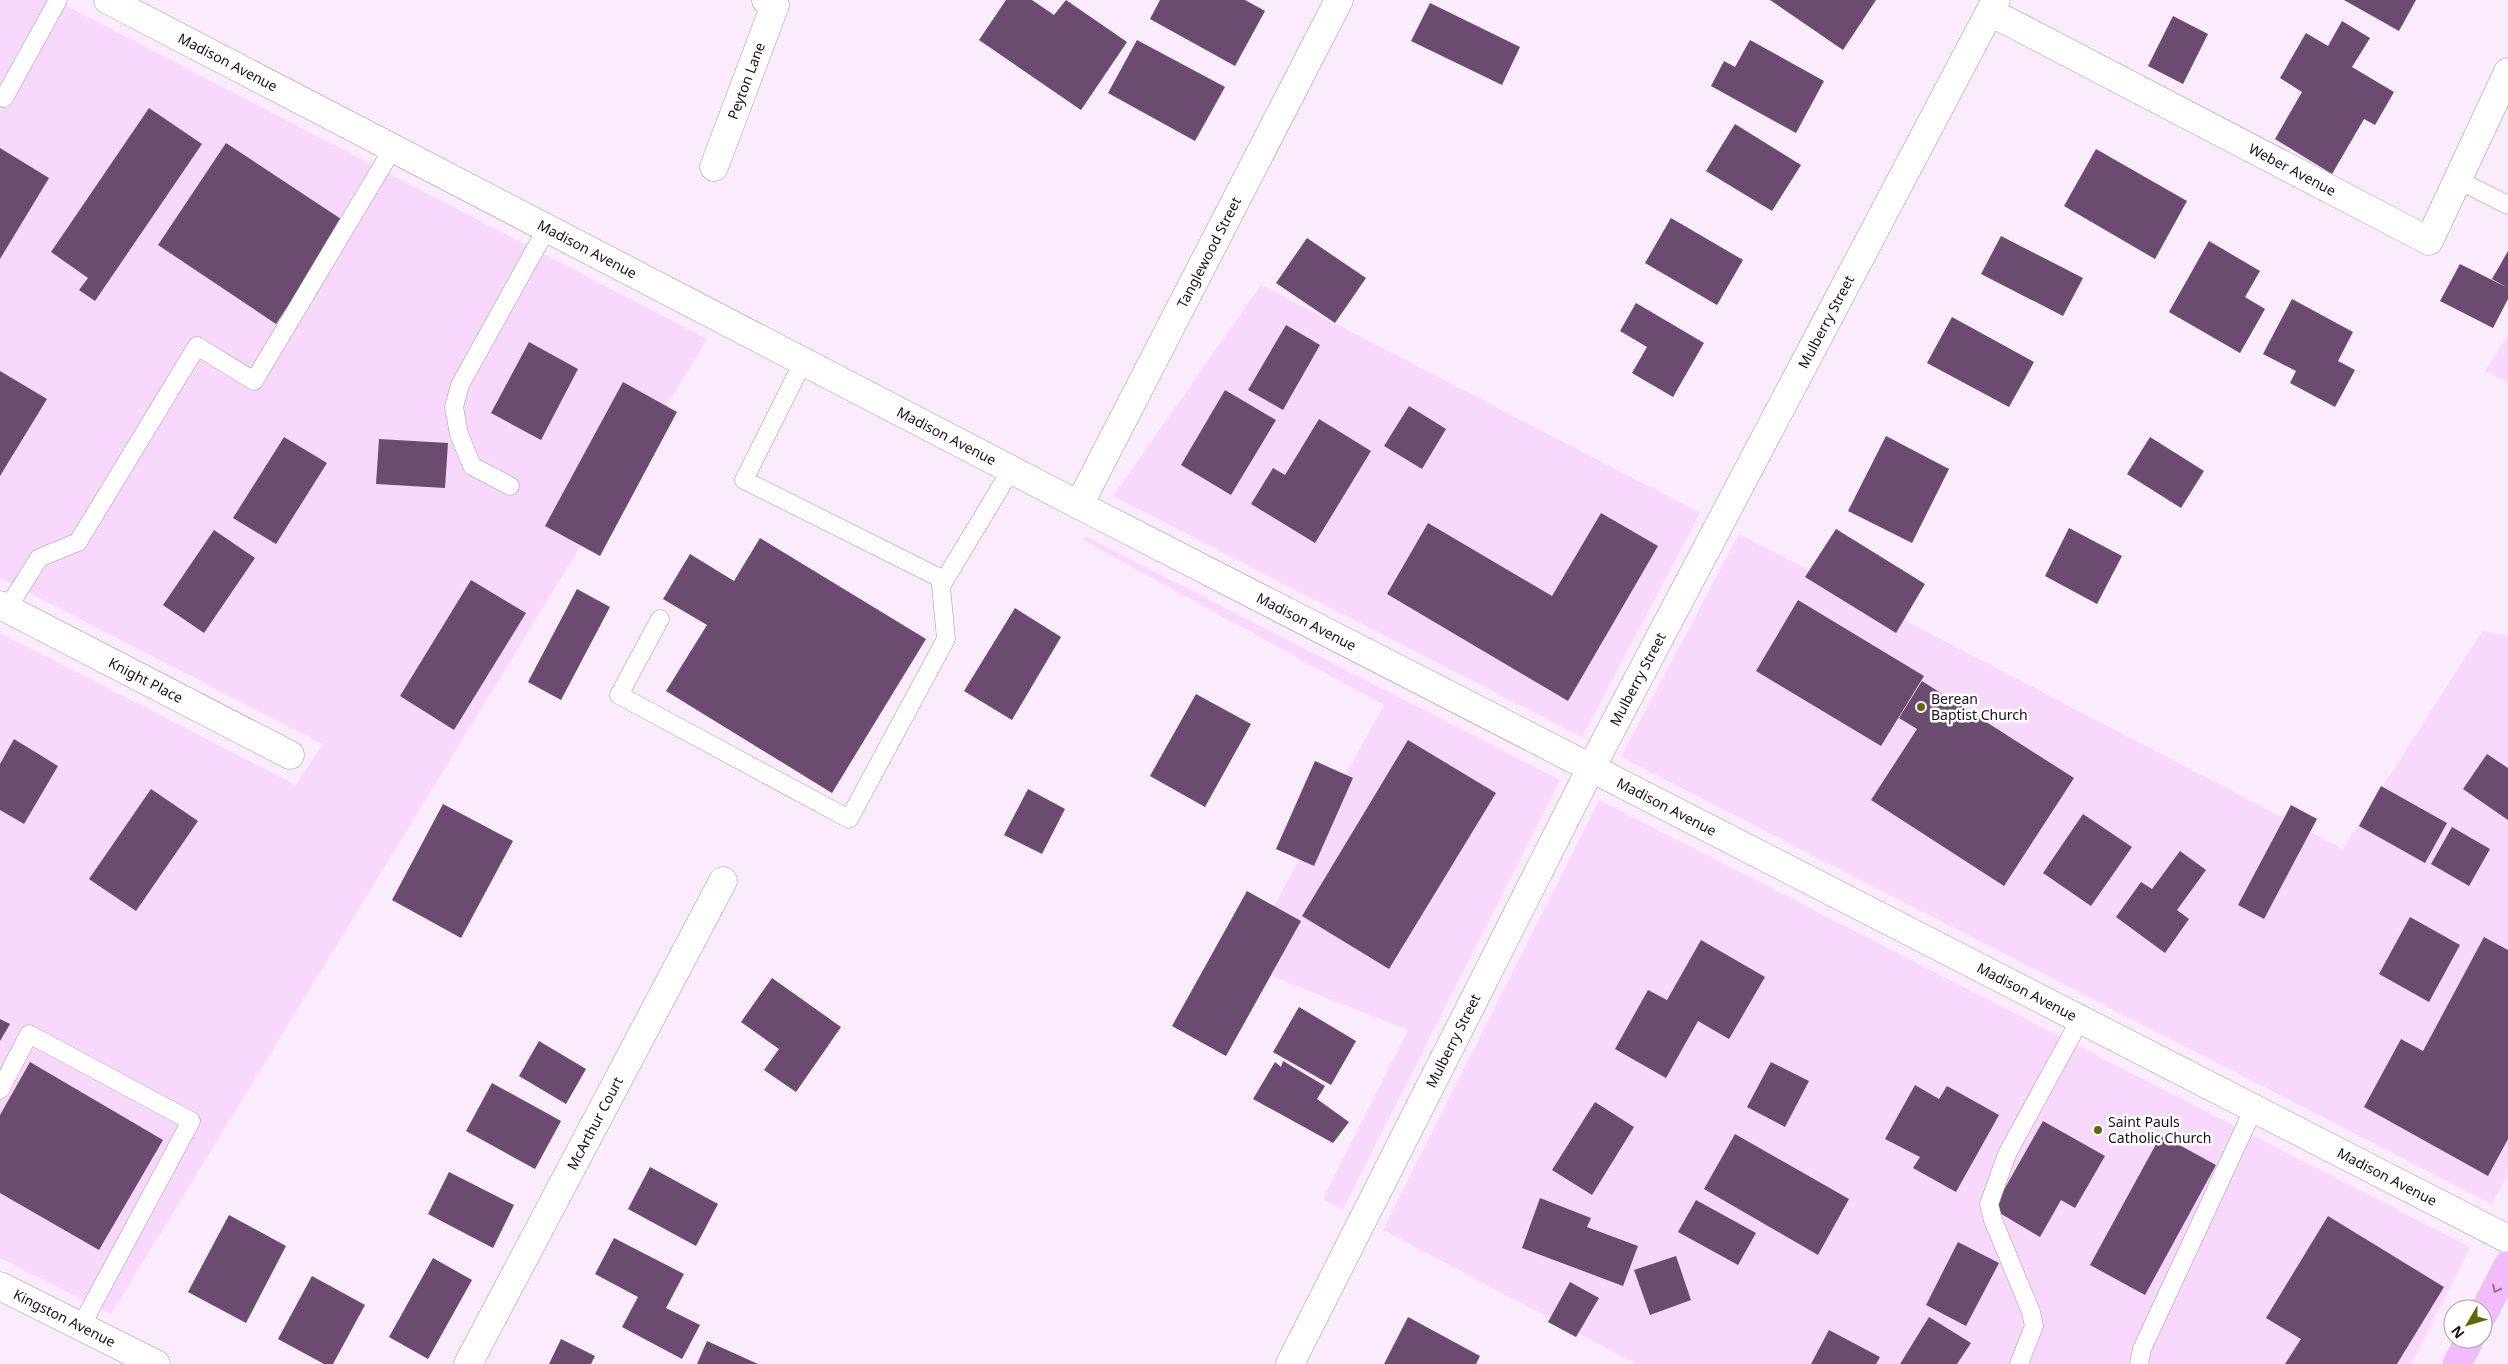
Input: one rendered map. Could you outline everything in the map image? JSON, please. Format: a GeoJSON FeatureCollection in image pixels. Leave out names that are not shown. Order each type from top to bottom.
{"type":"FeatureCollection","features":[{"type":"Feature","properties":{"kind":"main road"},"geometry":{"type":"LineString","coordinates":[[2491,1299],[2508,1265]]}},
{"type":"Feature","properties":{"kind":"main road"},"geometry":{"type":"LineString","coordinates":[[2457,1364],[2465,1349]]}},
{"type":"Feature","properties":{"kind":"street","name":"Madison Avenue"},"geometry":{"type":"LineString","coordinates":[[108,0],[1011,470],[2508,1239]]}},
{"type":"Feature","properties":{"kind":"street","name":"Peyton Lane"},"geometry":{"type":"LineString","coordinates":[[714,167],[776,5],[766,0]]}},
{"type":"Feature","properties":{"kind":"street","name":"Tanglewood Street"},"geometry":{"type":"LineString","coordinates":[[1079,505],[1339,0]]}},
{"type":"Feature","properties":{"kind":"street","name":"Weber Avenue"},"geometry":{"type":"LineString","coordinates":[[1993,6],[2430,241],[2508,72]]}},
{"type":"Feature","properties":{"kind":"street","name":"Mulberry Street"},"geometry":{"type":"LineString","coordinates":[[1290,1364],[1591,768],[1993,6]]}},
{"type":"Feature","properties":{"kind":"street","name":"Knight Place"},"geometry":{"type":"LineString","coordinates":[[3,607],[290,755]]}},
{"type":"Feature","properties":{"kind":"street","name":"McArthur Court"},"geometry":{"type":"LineString","coordinates":[[468,1364],[723,881]]}},
{"type":"Feature","properties":{"kind":"street","name":"Kingston Avenue"},"geometry":{"type":"LineString","coordinates":[[0,1286],[156,1364]]}},
{"type":"Feature","properties":{"kind":"lane"},"geometry":{"type":"LineString","coordinates":[[0,95],[4,98],[58,0]]}},
{"type":"Feature","properties":{"kind":"lane"},"geometry":{"type":"LineString","coordinates":[[3,607],[39,558],[78,542],[197,346],[254,381],[393,148]]}},
{"type":"Feature","properties":{"kind":"lane"},"geometry":{"type":"LineString","coordinates":[[2458,180],[2508,205]]}},
{"type":"Feature","properties":{"kind":"lane"},"geometry":{"type":"LineString","coordinates":[[510,486],[472,466],[459,434],[454,408],[460,385],[547,228]]}},
{"type":"Feature","properties":{"kind":"lane"},"geometry":{"type":"LineString","coordinates":[[660,619],[619,695],[849,819],[946,639],[941,586],[940,578],[744,480],[803,362]]}},
{"type":"Feature","properties":{"kind":"lane"},"geometry":{"type":"LineString","coordinates":[[941,586],[1011,470]]}},
{"type":"Feature","properties":{"kind":"lane"},"geometry":{"type":"LineString","coordinates":[[2018,1364],[2034,1326],[2031,1312],[1993,1220],[1989,1204],[2007,1154],[2080,1020]]}},
{"type":"Feature","properties":{"kind":"lane"},"geometry":{"type":"LineString","coordinates":[[0,1090],[29,1034],[191,1121],[81,1326]]}},
{"type":"Feature","properties":{"kind":"lane"},"geometry":{"type":"LineString","coordinates":[[2139,1364],[2142,1349],[2254,1108]]}},
{"type":"Feature","properties":{"kind":"shaded area"},"geometry":{"type":"Polygon","coordinates":[[[0,0],[55,0],[707,339],[111,1314],[0,1258],[0,633],[296,785],[323,744],[0,578],[0,0]]]}},
{"type":"Feature","properties":{"kind":"shaded area"},"geometry":{"type":"Polygon","coordinates":[[[1261,285],[1700,513],[1582,737],[1113,496],[1261,285]]]}},
{"type":"Feature","properties":{"kind":"shaded area"},"geometry":{"type":"Polygon","coordinates":[[[2508,335],[2508,383],[2485,371],[2508,335]]]}},
{"type":"Feature","properties":{"kind":"shaded area"},"geometry":{"type":"Polygon","coordinates":[[[1739,534],[2343,849],[2482,631],[2508,636],[2508,1173],[2492,1204],[1621,757],[1739,534]]]}},
{"type":"Feature","properties":{"kind":"shaded area"},"geometry":{"type":"Polygon","coordinates":[[[1085,536],[1560,780],[1343,1209],[1323,1199],[1408,1030],[1242,964],[1384,705],[1083,540],[1085,536]]]}},
{"type":"Feature","properties":{"kind":"shaded area"},"geometry":{"type":"Polygon","coordinates":[[[1599,800],[2470,1247],[2411,1364],[1637,1364],[1383,1230],[1599,800]]]}},
{"type":"Feature","properties":{"kind":"building"},"geometry":{"type":"Polygon","coordinates":[[[1006,0],[1032,0],[1054,15],[1066,0],[1127,42],[1081,110],[979,40],[1006,0]]]}},
{"type":"Feature","properties":{"kind":"building"},"geometry":{"type":"Polygon","coordinates":[[[1160,0],[1245,0],[1265,11],[1235,66],[1150,19],[1160,0]]]}},
{"type":"Feature","properties":{"kind":"building"},"geometry":{"type":"Polygon","coordinates":[[[1770,0],[1876,0],[1843,50],[1770,0]]]}},
{"type":"Feature","properties":{"kind":"building"},"geometry":{"type":"Polygon","coordinates":[[[2344,0],[2416,0],[2399,31],[2344,0]]]}},
{"type":"Feature","properties":{"kind":"building"},"geometry":{"type":"Polygon","coordinates":[[[1430,3],[1520,47],[1502,85],[1411,41],[1430,3]]]}},
{"type":"Feature","properties":{"kind":"building"},"geometry":{"type":"Polygon","coordinates":[[[2173,16],[2208,34],[2183,84],[2148,66],[2173,16]]]}},
{"type":"Feature","properties":{"kind":"building"},"geometry":{"type":"Polygon","coordinates":[[[2342,21],[2370,38],[2352,67],[2394,92],[2375,125],[2364,119],[2332,174],[2275,139],[2302,92],[2280,78],[2306,33],[2328,46],[2342,21]]]}},
{"type":"Feature","properties":{"kind":"building"},"geometry":{"type":"Polygon","coordinates":[[[1137,40],[1225,87],[1195,141],[1108,93],[1137,40]]]}},
{"type":"Feature","properties":{"kind":"building"},"geometry":{"type":"Polygon","coordinates":[[[1750,40],[1824,81],[1796,133],[1711,86],[1724,61],[1735,67],[1750,40]]]}},
{"type":"Feature","properties":{"kind":"building"},"geometry":{"type":"Polygon","coordinates":[[[149,108],[202,144],[95,301],[79,290],[88,278],[51,252],[149,108]]]}},
{"type":"Feature","properties":{"kind":"building"},"geometry":{"type":"Polygon","coordinates":[[[1735,124],[1801,165],[1772,211],[1706,171],[1735,124]]]}},
{"type":"Feature","properties":{"kind":"building"},"geometry":{"type":"Polygon","coordinates":[[[226,143],[344,221],[276,324],[158,245],[226,143]]]}},
{"type":"Feature","properties":{"kind":"building"},"geometry":{"type":"Polygon","coordinates":[[[0,148],[49,178],[0,259],[0,148]]]}},
{"type":"Feature","properties":{"kind":"building"},"geometry":{"type":"Polygon","coordinates":[[[2096,149],[2187,201],[2155,259],[2064,206],[2096,149]]]}},
{"type":"Feature","properties":{"kind":"building"},"geometry":{"type":"Polygon","coordinates":[[[1671,218],[1743,260],[1717,305],[1645,263],[1671,218]]]}},
{"type":"Feature","properties":{"kind":"building"},"geometry":{"type":"Polygon","coordinates":[[[2001,236],[2083,278],[2063,316],[1981,274],[2001,236]]]}},
{"type":"Feature","properties":{"kind":"building"},"geometry":{"type":"Polygon","coordinates":[[[1307,238],[1366,278],[1335,323],[1276,283],[1307,238]]]}},
{"type":"Feature","properties":{"kind":"building"},"geometry":{"type":"Polygon","coordinates":[[[2209,241],[2260,271],[2245,297],[2265,309],[2240,353],[2169,312],[2209,241]]]}},
{"type":"Feature","properties":{"kind":"building"},"geometry":{"type":"Polygon","coordinates":[[[2508,251],[2508,288],[2492,279],[2508,251]]]}},
{"type":"Feature","properties":{"kind":"building"},"geometry":{"type":"Polygon","coordinates":[[[2460,264],[2508,288],[2508,299],[2493,328],[2440,301],[2460,264]]]}},
{"type":"Feature","properties":{"kind":"building"},"geometry":{"type":"Polygon","coordinates":[[[2292,299],[2353,332],[2338,361],[2355,370],[2335,407],[2290,383],[2296,371],[2263,354],[2292,299]]]}},
{"type":"Feature","properties":{"kind":"building"},"geometry":{"type":"Polygon","coordinates":[[[1636,303],[1704,343],[1673,397],[1632,373],[1647,347],[1620,331],[1636,303]]]}},
{"type":"Feature","properties":{"kind":"building"},"geometry":{"type":"Polygon","coordinates":[[[1952,317],[2034,362],[2009,407],[1927,363],[1952,317]]]}},
{"type":"Feature","properties":{"kind":"building"},"geometry":{"type":"Polygon","coordinates":[[[1286,325],[1320,345],[1283,410],[1248,390],[1286,325]]]}},
{"type":"Feature","properties":{"kind":"building"},"geometry":{"type":"Polygon","coordinates":[[[529,342],[578,369],[541,440],[491,413],[529,342]]]}},
{"type":"Feature","properties":{"kind":"building"},"geometry":{"type":"Polygon","coordinates":[[[0,371],[47,399],[0,476],[0,371]]]}},
{"type":"Feature","properties":{"kind":"building"},"geometry":{"type":"Polygon","coordinates":[[[623,382],[677,412],[600,556],[545,526],[623,382]]]}},
{"type":"Feature","properties":{"kind":"building"},"geometry":{"type":"Polygon","coordinates":[[[1225,390],[1276,420],[1231,495],[1181,465],[1225,390]]]}},
{"type":"Feature","properties":{"kind":"building"},"geometry":{"type":"Polygon","coordinates":[[[1409,406],[1446,429],[1422,469],[1384,446],[1409,406]]]}},
{"type":"Feature","properties":{"kind":"building"},"geometry":{"type":"Polygon","coordinates":[[[1319,419],[1371,451],[1315,543],[1251,504],[1273,468],[1285,475],[1319,419]]]}},
{"type":"Feature","properties":{"kind":"building"},"geometry":{"type":"Polygon","coordinates":[[[1886,436],[1949,469],[1912,543],[1848,511],[1886,436]]]}},
{"type":"Feature","properties":{"kind":"building"},"geometry":{"type":"Polygon","coordinates":[[[284,437],[327,463],[276,544],[233,518],[284,437]]]}},
{"type":"Feature","properties":{"kind":"building"},"geometry":{"type":"Polygon","coordinates":[[[2150,437],[2204,471],[2181,508],[2127,474],[2150,437]]]}},
{"type":"Feature","properties":{"kind":"building"},"geometry":{"type":"Polygon","coordinates":[[[379,439],[448,443],[445,488],[376,484],[379,439]]]}},
{"type":"Feature","properties":{"kind":"building"},"geometry":{"type":"Polygon","coordinates":[[[1601,513],[1658,546],[1568,701],[1387,594],[1428,523],[1552,596],[1601,513]]]}},
{"type":"Feature","properties":{"kind":"building"},"geometry":{"type":"Polygon","coordinates":[[[2069,528],[2122,556],[2097,604],[2045,576],[2069,528]]]}},
{"type":"Feature","properties":{"kind":"building"},"geometry":{"type":"Polygon","coordinates":[[[1836,529],[1925,584],[1896,633],[1805,577],[1836,529]]]}},
{"type":"Feature","properties":{"kind":"building"},"geometry":{"type":"Polygon","coordinates":[[[214,530],[255,558],[204,633],[163,605],[214,530]]]}},
{"type":"Feature","properties":{"kind":"building"},"geometry":{"type":"Polygon","coordinates":[[[760,538],[926,639],[832,793],[666,691],[707,625],[663,599],[690,554],[734,581],[760,538]]]}},
{"type":"Feature","properties":{"kind":"building"},"geometry":{"type":"Polygon","coordinates":[[[471,580],[526,613],[454,730],[400,696],[471,580]]]}},
{"type":"Feature","properties":{"kind":"building"},"geometry":{"type":"Polygon","coordinates":[[[577,589],[610,607],[561,700],[528,682],[577,589]]]}},
{"type":"Feature","properties":{"kind":"building"},"geometry":{"type":"Polygon","coordinates":[[[1798,600],[1924,676],[1881,746],[1756,671],[1798,600]]]}},
{"type":"Feature","properties":{"kind":"building"},"geometry":{"type":"Polygon","coordinates":[[[1015,608],[1061,637],[1012,720],[964,691],[1015,608]]]}},
{"type":"Feature","properties":{"kind":"building"},"geometry":{"type":"Polygon","coordinates":[[[1922,681],[2074,778],[2004,886],[1871,800],[1917,729],[1899,718],[1922,681]]]}},
{"type":"Feature","properties":{"kind":"building"},"geometry":{"type":"Polygon","coordinates":[[[1196,694],[1251,724],[1205,807],[1150,776],[1196,694]]]}},
{"type":"Feature","properties":{"kind":"building"},"geometry":{"type":"Polygon","coordinates":[[[14,739],[58,766],[24,824],[0,810],[0,764],[14,739]]]}},
{"type":"Feature","properties":{"kind":"building"},"geometry":{"type":"Polygon","coordinates":[[[1408,740],[1496,793],[1389,969],[1302,916],[1408,740]]]}},
{"type":"Feature","properties":{"kind":"building"},"geometry":{"type":"Polygon","coordinates":[[[2487,754],[2508,768],[2508,820],[2463,789],[2487,754]]]}},
{"type":"Feature","properties":{"kind":"building"},"geometry":{"type":"Polygon","coordinates":[[[1315,761],[1353,778],[1314,866],[1276,849],[1315,761]]]}},
{"type":"Feature","properties":{"kind":"building"},"geometry":{"type":"Polygon","coordinates":[[[2381,786],[2447,823],[2425,863],[2359,826],[2381,786]]]}},
{"type":"Feature","properties":{"kind":"building"},"geometry":{"type":"Polygon","coordinates":[[[151,789],[198,821],[136,911],[89,879],[151,789]]]}},
{"type":"Feature","properties":{"kind":"building"},"geometry":{"type":"Polygon","coordinates":[[[1028,789],[1065,809],[1042,854],[1004,835],[1028,789]]]}},
{"type":"Feature","properties":{"kind":"building"},"geometry":{"type":"Polygon","coordinates":[[[443,804],[513,841],[461,938],[392,900],[443,804]]]}},
{"type":"Feature","properties":{"kind":"building"},"geometry":{"type":"Polygon","coordinates":[[[2291,805],[2317,819],[2264,919],[2238,905],[2291,805]]]}},
{"type":"Feature","properties":{"kind":"building"},"geometry":{"type":"Polygon","coordinates":[[[2083,814],[2132,847],[2091,906],[2043,873],[2083,814]]]}},
{"type":"Feature","properties":{"kind":"building"},"geometry":{"type":"Polygon","coordinates":[[[2452,827],[2490,849],[2469,886],[2431,864],[2452,827]]]}},
{"type":"Feature","properties":{"kind":"building"},"geometry":{"type":"Polygon","coordinates":[[[2180,851],[2206,870],[2177,910],[2189,919],[2165,953],[2116,917],[2141,882],[2152,889],[2180,851]]]}},
{"type":"Feature","properties":{"kind":"building"},"geometry":{"type":"Polygon","coordinates":[[[1247,891],[1301,921],[1226,1056],[1172,1026],[1247,891]]]}},
{"type":"Feature","properties":{"kind":"building"},"geometry":{"type":"Polygon","coordinates":[[[2410,917],[2460,945],[2429,1002],[2379,974],[2410,917]]]}},
{"type":"Feature","properties":{"kind":"building"},"geometry":{"type":"Polygon","coordinates":[[[2484,937],[2508,950],[2508,1139],[2488,1176],[2364,1107],[2401,1039],[2423,1051],[2484,937]]]}},
{"type":"Feature","properties":{"kind":"building"},"geometry":{"type":"Polygon","coordinates":[[[1701,940],[1765,977],[1729,1039],[1698,1021],[1666,1078],[1615,1049],[1648,990],[1667,1000],[1701,940]]]}},
{"type":"Feature","properties":{"kind":"building"},"geometry":{"type":"Polygon","coordinates":[[[772,978],[841,1027],[796,1092],[764,1070],[779,1049],[741,1022],[772,978]]]}},
{"type":"Feature","properties":{"kind":"building"},"geometry":{"type":"Polygon","coordinates":[[[1299,1007],[1356,1041],[1331,1085],[1273,1052],[1299,1007]]]}},
{"type":"Feature","properties":{"kind":"building"},"geometry":{"type":"Polygon","coordinates":[[[0,1019],[10,1024],[0,1041],[0,1019]]]}},
{"type":"Feature","properties":{"kind":"building"},"geometry":{"type":"Polygon","coordinates":[[[539,1041],[586,1069],[566,1104],[519,1076],[539,1041]]]}},
{"type":"Feature","properties":{"kind":"building"},"geometry":{"type":"Polygon","coordinates":[[[1283,1061],[1325,1086],[1317,1099],[1349,1122],[1333,1143],[1253,1099],[1275,1062],[1281,1067],[1283,1061]]]}},
{"type":"Feature","properties":{"kind":"building"},"geometry":{"type":"Polygon","coordinates":[[[30,1062],[163,1140],[99,1250],[0,1193],[0,1115],[30,1062]]]}},
{"type":"Feature","properties":{"kind":"building"},"geometry":{"type":"Polygon","coordinates":[[[1771,1062],[1809,1081],[1785,1127],[1747,1107],[1771,1062]]]}},
{"type":"Feature","properties":{"kind":"building"},"geometry":{"type":"Polygon","coordinates":[[[492,1083],[561,1121],[535,1169],[466,1131],[492,1083]]]}},
{"type":"Feature","properties":{"kind":"building"},"geometry":{"type":"Polygon","coordinates":[[[1915,1085],[1939,1099],[1947,1086],[1999,1115],[1956,1192],[1913,1168],[1920,1157],[1885,1139],[1915,1085]]]}},
{"type":"Feature","properties":{"kind":"building"},"geometry":{"type":"Polygon","coordinates":[[[1595,1102],[1634,1127],[1592,1195],[1552,1170],[1595,1102]]]}},
{"type":"Feature","properties":{"kind":"building"},"geometry":{"type":"Polygon","coordinates":[[[2043,1121],[2105,1156],[2075,1208],[2061,1200],[2040,1237],[1993,1209],[2043,1121]]]}},
{"type":"Feature","properties":{"kind":"building"},"geometry":{"type":"Polygon","coordinates":[[[1735,1134],[1849,1199],[1818,1255],[1704,1189],[1735,1134]]]}},
{"type":"Feature","properties":{"kind":"building"},"geometry":{"type":"Polygon","coordinates":[[[2161,1135],[2216,1165],[2145,1295],[2090,1265],[2161,1135]]]}},
{"type":"Feature","properties":{"kind":"building"},"geometry":{"type":"Polygon","coordinates":[[[650,1167],[718,1204],[696,1246],[628,1209],[650,1167]]]}},
{"type":"Feature","properties":{"kind":"building"},"geometry":{"type":"Polygon","coordinates":[[[449,1172],[514,1205],[493,1248],[428,1214],[449,1172]]]}},
{"type":"Feature","properties":{"kind":"building"},"geometry":{"type":"Polygon","coordinates":[[[1540,1198],[1591,1218],[1587,1227],[1638,1246],[1623,1286],[1522,1248],[1540,1198]]]}},
{"type":"Feature","properties":{"kind":"building"},"geometry":{"type":"Polygon","coordinates":[[[1696,1200],[1756,1233],[1738,1265],[1678,1232],[1696,1200]]]}},
{"type":"Feature","properties":{"kind":"building"},"geometry":{"type":"Polygon","coordinates":[[[229,1215],[286,1246],[246,1323],[188,1292],[229,1215]]]}},
{"type":"Feature","properties":{"kind":"building"},"geometry":{"type":"Polygon","coordinates":[[[2328,1216],[2444,1287],[2397,1364],[2285,1364],[2301,1339],[2266,1318],[2328,1216]]]}},
{"type":"Feature","properties":{"kind":"building"},"geometry":{"type":"Polygon","coordinates":[[[614,1238],[684,1274],[666,1308],[700,1325],[682,1359],[622,1327],[638,1297],[595,1274],[614,1238]]]}},
{"type":"Feature","properties":{"kind":"building"},"geometry":{"type":"Polygon","coordinates":[[[1958,1242],[1999,1263],[1966,1326],[1926,1305],[1958,1242]]]}},
{"type":"Feature","properties":{"kind":"building"},"geometry":{"type":"Polygon","coordinates":[[[1676,1256],[1691,1300],[1650,1315],[1634,1270],[1676,1256]]]}},
{"type":"Feature","properties":{"kind":"building"},"geometry":{"type":"Polygon","coordinates":[[[433,1258],[472,1280],[428,1359],[389,1337],[433,1258]]]}},
{"type":"Feature","properties":{"kind":"building"},"geometry":{"type":"Polygon","coordinates":[[[312,1276],[365,1305],[333,1364],[324,1364],[278,1339],[312,1276]]]}},
{"type":"Feature","properties":{"kind":"building"},"geometry":{"type":"Polygon","coordinates":[[[1570,1282],[1599,1298],[1576,1337],[1548,1322],[1570,1282]]]}},
{"type":"Feature","properties":{"kind":"building"},"geometry":{"type":"Polygon","coordinates":[[[1408,1317],[1480,1356],[1476,1364],[1384,1364],[1408,1317]]]}},
{"type":"Feature","properties":{"kind":"building"},"geometry":{"type":"Polygon","coordinates":[[[1929,1317],[1971,1343],[1957,1364],[1900,1364],[1929,1317]]]}},
{"type":"Feature","properties":{"kind":"building"},"geometry":{"type":"Polygon","coordinates":[[[1829,1330],[1880,1357],[1876,1364],[1811,1364],[1829,1330]]]}},
{"type":"Feature","properties":{"kind":"building"},"geometry":{"type":"Polygon","coordinates":[[[561,1339],[595,1356],[591,1364],[549,1364],[561,1339]]]}},
{"type":"Feature","properties":{"kind":"building"},"geometry":{"type":"Polygon","coordinates":[[[707,1341],[758,1364],[697,1364],[707,1341]]]}},
{"type":"Feature","properties":{"kind":"place","name":"Berean Baptist Church"},"geometry":{"type":"Point","coordinates":[1921,707]}},
{"type":"Feature","properties":{"kind":"place","name":"Saint Pauls Catholic Church"},"geometry":{"type":"Point","coordinates":[2098,1130]}}]}
